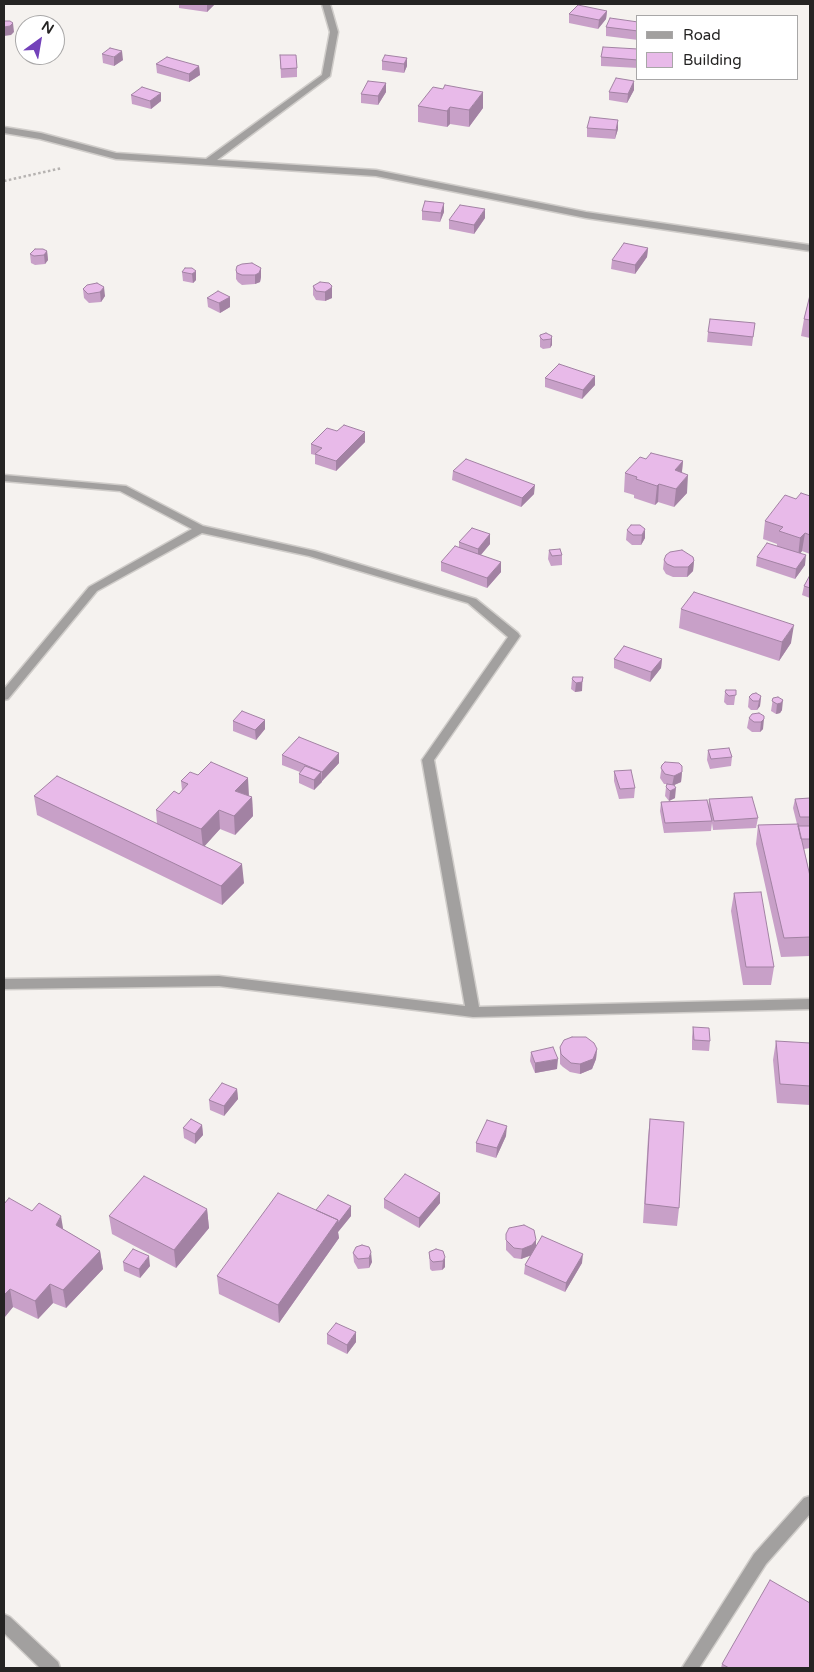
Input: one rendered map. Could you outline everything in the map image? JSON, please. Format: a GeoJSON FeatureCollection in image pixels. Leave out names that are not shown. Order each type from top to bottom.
{"type":"FeatureCollection","features":[{"type":"Feature","properties":{"kind":"street"},"geometry":{"type":"LineString","coordinates":[[208,162],[326,76],[334,32],[326,4]]}},
{"type":"Feature","properties":{"kind":"street"},"geometry":{"type":"LineString","coordinates":[[4,130],[41,136],[116,156],[376,173],[586,215],[810,248]]}},
{"type":"Feature","properties":{"kind":"street"},"geometry":{"type":"LineString","coordinates":[[4,478],[122,488],[200,528],[311,553],[472,600],[514,636],[428,760],[473,1012]]}},
{"type":"Feature","properties":{"kind":"street"},"geometry":{"type":"LineString","coordinates":[[4,696],[94,589],[200,528]]}},
{"type":"Feature","properties":{"kind":"street"},"geometry":{"type":"LineString","coordinates":[[4,984],[218,981],[473,1012],[810,1004]]}},
{"type":"Feature","properties":{"kind":"street"},"geometry":{"type":"LineString","coordinates":[[690,1668],[760,1559],[810,1503]]}},
{"type":"Feature","properties":{"kind":"street"},"geometry":{"type":"LineString","coordinates":[[4,1622],[52,1668]]}},
{"type":"Feature","properties":{"kind":"building"},"geometry":{"type":"Polygon","coordinates":[[[578,5],[607,11],[599,20],[569,14],[578,5]]]}},
{"type":"Feature","properties":{"kind":"building"},"geometry":{"type":"Polygon","coordinates":[[[610,18],[636,22],[636,31],[606,27],[610,18]]]}},
{"type":"Feature","properties":{"kind":"building"},"geometry":{"type":"Polygon","coordinates":[[[4,21],[13,23],[10,26],[4,27],[4,21]]]}},
{"type":"Feature","properties":{"kind":"building"},"geometry":{"type":"Polygon","coordinates":[[[603,47],[636,49],[636,60],[601,57],[603,47]]]}},
{"type":"Feature","properties":{"kind":"building"},"geometry":{"type":"Polygon","coordinates":[[[110,48],[122,51],[114,57],[102,54],[110,48]]]}},
{"type":"Feature","properties":{"kind":"building"},"geometry":{"type":"Polygon","coordinates":[[[280,55],[296,55],[297,68],[281,69],[280,55]]]}},
{"type":"Feature","properties":{"kind":"building"},"geometry":{"type":"Polygon","coordinates":[[[385,55],[407,58],[404,64],[382,61],[385,55]]]}},
{"type":"Feature","properties":{"kind":"building"},"geometry":{"type":"Polygon","coordinates":[[[167,57],[199,66],[189,74],[156,64],[167,57]]]}},
{"type":"Feature","properties":{"kind":"building"},"geometry":{"type":"Polygon","coordinates":[[[616,78],[634,81],[628,94],[609,92],[616,78]]]}},
{"type":"Feature","properties":{"kind":"building"},"geometry":{"type":"Polygon","coordinates":[[[368,81],[386,83],[378,96],[361,94],[368,81]]]}},
{"type":"Feature","properties":{"kind":"building"},"geometry":{"type":"Polygon","coordinates":[[[445,85],[483,92],[469,110],[450,107],[447,111],[418,106],[433,87],[443,89],[445,85]]]}},
{"type":"Feature","properties":{"kind":"building"},"geometry":{"type":"Polygon","coordinates":[[[142,87],[161,93],[150,101],[131,95],[142,87]]]}},
{"type":"Feature","properties":{"kind":"building"},"geometry":{"type":"Polygon","coordinates":[[[590,117],[618,120],[616,130],[587,128],[590,117]]]}},
{"type":"Feature","properties":{"kind":"building"},"geometry":{"type":"Polygon","coordinates":[[[425,201],[444,203],[441,213],[422,211],[425,201]]]}},
{"type":"Feature","properties":{"kind":"building"},"geometry":{"type":"Polygon","coordinates":[[[460,205],[485,209],[474,225],[449,220],[460,205]]]}},
{"type":"Feature","properties":{"kind":"building"},"geometry":{"type":"Polygon","coordinates":[[[624,243],[648,248],[635,265],[612,260],[624,243]]]}},
{"type":"Feature","properties":{"kind":"building"},"geometry":{"type":"Polygon","coordinates":[[[35,249],[47,251],[44,255],[34,256],[30,254],[35,249]]]}},
{"type":"Feature","properties":{"kind":"building"},"geometry":{"type":"Polygon","coordinates":[[[252,263],[261,268],[259,273],[255,275],[242,275],[237,273],[237,266],[252,263]]]}},
{"type":"Feature","properties":{"kind":"building"},"geometry":{"type":"Polygon","coordinates":[[[185,268],[192,268],[196,271],[192,274],[182,272],[185,268]]]}},
{"type":"Feature","properties":{"kind":"building"},"geometry":{"type":"Polygon","coordinates":[[[320,282],[329,283],[332,286],[325,292],[316,291],[313,286],[320,282]]]}},
{"type":"Feature","properties":{"kind":"building"},"geometry":{"type":"Polygon","coordinates":[[[97,283],[104,287],[100,292],[88,294],[83,289],[87,285],[97,283]]]}},
{"type":"Feature","properties":{"kind":"building"},"geometry":{"type":"Polygon","coordinates":[[[218,291],[230,297],[219,303],[207,298],[218,291]]]}},
{"type":"Feature","properties":{"kind":"building"},"geometry":{"type":"Polygon","coordinates":[[[810,295],[810,320],[804,319],[810,295]]]}},
{"type":"Feature","properties":{"kind":"building"},"geometry":{"type":"Polygon","coordinates":[[[710,319],[755,323],[753,337],[708,332],[710,319]]]}},
{"type":"Feature","properties":{"kind":"building"},"geometry":{"type":"Polygon","coordinates":[[[546,333],[552,336],[551,339],[543,340],[540,337],[540,335],[546,333]]]}},
{"type":"Feature","properties":{"kind":"building"},"geometry":{"type":"Polygon","coordinates":[[[559,364],[595,376],[583,390],[545,378],[559,364]]]}},
{"type":"Feature","properties":{"kind":"building"},"geometry":{"type":"Polygon","coordinates":[[[344,425],[365,432],[336,461],[315,454],[322,448],[311,444],[327,428],[337,431],[344,425]]]}},
{"type":"Feature","properties":{"kind":"building"},"geometry":{"type":"Polygon","coordinates":[[[651,453],[683,461],[675,470],[688,475],[676,489],[659,484],[657,486],[625,473],[640,457],[646,459],[651,453]]]}},
{"type":"Feature","properties":{"kind":"building"},"geometry":{"type":"Polygon","coordinates":[[[466,459],[535,485],[522,498],[453,471],[466,459]]]}},
{"type":"Feature","properties":{"kind":"building"},"geometry":{"type":"Polygon","coordinates":[[[801,493],[810,496],[810,535],[805,533],[800,538],[779,531],[783,527],[765,521],[785,495],[796,499],[801,493]]]}},
{"type":"Feature","properties":{"kind":"building"},"geometry":{"type":"Polygon","coordinates":[[[631,525],[640,525],[645,529],[642,535],[633,535],[627,530],[631,525]]]}},
{"type":"Feature","properties":{"kind":"building"},"geometry":{"type":"Polygon","coordinates":[[[472,528],[490,534],[478,549],[459,542],[472,528]]]}},
{"type":"Feature","properties":{"kind":"building"},"geometry":{"type":"Polygon","coordinates":[[[767,543],[806,555],[796,569],[757,557],[767,543]]]}},
{"type":"Feature","properties":{"kind":"building"},"geometry":{"type":"Polygon","coordinates":[[[455,546],[501,562],[487,578],[441,562],[455,546]]]}},
{"type":"Feature","properties":{"kind":"building"},"geometry":{"type":"Polygon","coordinates":[[[560,549],[562,555],[552,556],[549,550],[560,549]]]}},
{"type":"Feature","properties":{"kind":"building"},"geometry":{"type":"Polygon","coordinates":[[[682,550],[693,557],[694,561],[688,567],[674,567],[667,564],[664,560],[670,552],[682,550]]]}},
{"type":"Feature","properties":{"kind":"building"},"geometry":{"type":"Polygon","coordinates":[[[810,575],[810,588],[804,586],[810,575]]]}},
{"type":"Feature","properties":{"kind":"building"},"geometry":{"type":"Polygon","coordinates":[[[694,592],[794,625],[782,642],[681,609],[694,592]]]}},
{"type":"Feature","properties":{"kind":"building"},"geometry":{"type":"Polygon","coordinates":[[[624,646],[662,659],[651,672],[614,659],[624,646]]]}},
{"type":"Feature","properties":{"kind":"building"},"geometry":{"type":"Polygon","coordinates":[[[573,677],[583,677],[582,682],[576,683],[572,679],[573,677]]]}},
{"type":"Feature","properties":{"kind":"building"},"geometry":{"type":"Polygon","coordinates":[[[726,690],[736,690],[736,695],[729,696],[725,692],[726,690]]]}},
{"type":"Feature","properties":{"kind":"building"},"geometry":{"type":"Polygon","coordinates":[[[756,693],[761,696],[759,701],[753,701],[749,697],[756,693]]]}},
{"type":"Feature","properties":{"kind":"building"},"geometry":{"type":"Polygon","coordinates":[[[778,697],[783,700],[781,703],[777,704],[772,701],[773,698],[778,697]]]}},
{"type":"Feature","properties":{"kind":"building"},"geometry":{"type":"Polygon","coordinates":[[[242,711],[265,720],[255,730],[233,721],[242,711]]]}},
{"type":"Feature","properties":{"kind":"building"},"geometry":{"type":"Polygon","coordinates":[[[759,713],[764,716],[761,722],[754,722],[749,718],[752,714],[759,713]]]}},
{"type":"Feature","properties":{"kind":"building"},"geometry":{"type":"Polygon","coordinates":[[[299,737],[339,753],[322,772],[282,755],[299,737]]]}},
{"type":"Feature","properties":{"kind":"building"},"geometry":{"type":"Polygon","coordinates":[[[729,748],[732,757],[711,759],[708,750],[729,748]]]}},
{"type":"Feature","properties":{"kind":"building"},"geometry":{"type":"Polygon","coordinates":[[[211,762],[248,778],[235,791],[252,797],[234,816],[219,810],[201,829],[156,810],[174,791],[179,794],[188,784],[181,781],[190,772],[198,775],[211,762]]]}},
{"type":"Feature","properties":{"kind":"building"},"geometry":{"type":"Polygon","coordinates":[[[665,762],[679,763],[682,766],[682,772],[674,776],[665,774],[661,768],[665,762]]]}},
{"type":"Feature","properties":{"kind":"building"},"geometry":{"type":"Polygon","coordinates":[[[305,766],[321,772],[314,780],[299,774],[305,766]]]}},
{"type":"Feature","properties":{"kind":"building"},"geometry":{"type":"Polygon","coordinates":[[[631,770],[635,788],[620,789],[614,771],[631,770]]]}},
{"type":"Feature","properties":{"kind":"building"},"geometry":{"type":"Polygon","coordinates":[[[57,776],[242,864],[221,886],[34,796],[57,776]]]}},
{"type":"Feature","properties":{"kind":"building"},"geometry":{"type":"Polygon","coordinates":[[[667,784],[674,785],[676,788],[670,791],[666,787],[667,784]]]}},
{"type":"Feature","properties":{"kind":"building"},"geometry":{"type":"Polygon","coordinates":[[[752,797],[758,818],[714,821],[709,799],[752,797]]]}},
{"type":"Feature","properties":{"kind":"building"},"geometry":{"type":"Polygon","coordinates":[[[810,798],[810,817],[800,817],[795,799],[810,798]]]}},
{"type":"Feature","properties":{"kind":"building"},"geometry":{"type":"Polygon","coordinates":[[[707,800],[712,821],[665,823],[661,802],[707,800]]]}},
{"type":"Feature","properties":{"kind":"building"},"geometry":{"type":"Polygon","coordinates":[[[798,824],[810,876],[810,937],[784,938],[758,825],[798,824]]]}},
{"type":"Feature","properties":{"kind":"building"},"geometry":{"type":"Polygon","coordinates":[[[798,826],[810,826],[810,839],[801,839],[798,826]]]}},
{"type":"Feature","properties":{"kind":"building"},"geometry":{"type":"Polygon","coordinates":[[[761,892],[774,967],[746,967],[734,893],[761,892]]]}},
{"type":"Feature","properties":{"kind":"building"},"geometry":{"type":"Polygon","coordinates":[[[693,1027],[709,1028],[710,1041],[694,1040],[693,1027]]]}},
{"type":"Feature","properties":{"kind":"building"},"geometry":{"type":"Polygon","coordinates":[[[572,1037],[586,1037],[594,1043],[597,1049],[593,1059],[580,1064],[571,1063],[561,1054],[560,1047],[564,1040],[572,1037]]]}},
{"type":"Feature","properties":{"kind":"building"},"geometry":{"type":"Polygon","coordinates":[[[776,1041],[810,1043],[810,1086],[780,1084],[776,1041]]]}},
{"type":"Feature","properties":{"kind":"building"},"geometry":{"type":"Polygon","coordinates":[[[553,1047],[558,1059],[535,1063],[531,1052],[553,1047]]]}},
{"type":"Feature","properties":{"kind":"building"},"geometry":{"type":"Polygon","coordinates":[[[222,1083],[237,1089],[224,1106],[209,1100],[222,1083]]]}},
{"type":"Feature","properties":{"kind":"building"},"geometry":{"type":"Polygon","coordinates":[[[191,1119],[202,1125],[195,1134],[183,1128],[191,1119]]]}},
{"type":"Feature","properties":{"kind":"building"},"geometry":{"type":"Polygon","coordinates":[[[650,1119],[684,1122],[679,1208],[645,1204],[650,1119]]]}},
{"type":"Feature","properties":{"kind":"building"},"geometry":{"type":"Polygon","coordinates":[[[487,1120],[507,1126],[497,1148],[476,1143],[487,1120]]]}},
{"type":"Feature","properties":{"kind":"building"},"geometry":{"type":"Polygon","coordinates":[[[405,1174],[440,1193],[419,1218],[384,1199],[405,1174]]]}},
{"type":"Feature","properties":{"kind":"building"},"geometry":{"type":"Polygon","coordinates":[[[144,1176],[207,1209],[174,1250],[109,1216],[144,1176]]]}},
{"type":"Feature","properties":{"kind":"building"},"geometry":{"type":"Polygon","coordinates":[[[278,1193],[338,1220],[278,1305],[217,1276],[278,1193]]]}},
{"type":"Feature","properties":{"kind":"building"},"geometry":{"type":"Polygon","coordinates":[[[328,1195],[351,1206],[338,1223],[338,1220],[316,1210],[328,1195]]]}},
{"type":"Feature","properties":{"kind":"building"},"geometry":{"type":"Polygon","coordinates":[[[9,1198],[32,1211],[39,1203],[61,1216],[56,1225],[100,1251],[63,1290],[50,1284],[35,1301],[10,1289],[4,1295],[4,1204],[9,1198]]]}},
{"type":"Feature","properties":{"kind":"building"},"geometry":{"type":"Polygon","coordinates":[[[524,1225],[534,1230],[536,1240],[532,1245],[522,1249],[514,1248],[506,1240],[506,1234],[509,1228],[524,1225]]]}},
{"type":"Feature","properties":{"kind":"building"},"geometry":{"type":"Polygon","coordinates":[[[542,1236],[583,1254],[566,1283],[525,1265],[542,1236]]]}},
{"type":"Feature","properties":{"kind":"building"},"geometry":{"type":"Polygon","coordinates":[[[362,1245],[369,1247],[371,1252],[369,1258],[358,1259],[353,1253],[356,1247],[362,1245]]]}},
{"type":"Feature","properties":{"kind":"building"},"geometry":{"type":"Polygon","coordinates":[[[133,1249],[149,1256],[139,1269],[123,1262],[133,1249]]]}},
{"type":"Feature","properties":{"kind":"building"},"geometry":{"type":"Polygon","coordinates":[[[436,1249],[443,1251],[445,1257],[443,1261],[433,1262],[430,1259],[429,1252],[436,1249]]]}},
{"type":"Feature","properties":{"kind":"building"},"geometry":{"type":"Polygon","coordinates":[[[336,1323],[356,1332],[347,1345],[327,1334],[336,1323]]]}},
{"type":"Feature","properties":{"kind":"building"},"geometry":{"type":"Polygon","coordinates":[[[770,1580],[810,1603],[810,1668],[729,1668],[722,1664],[770,1580]]]}}]}
